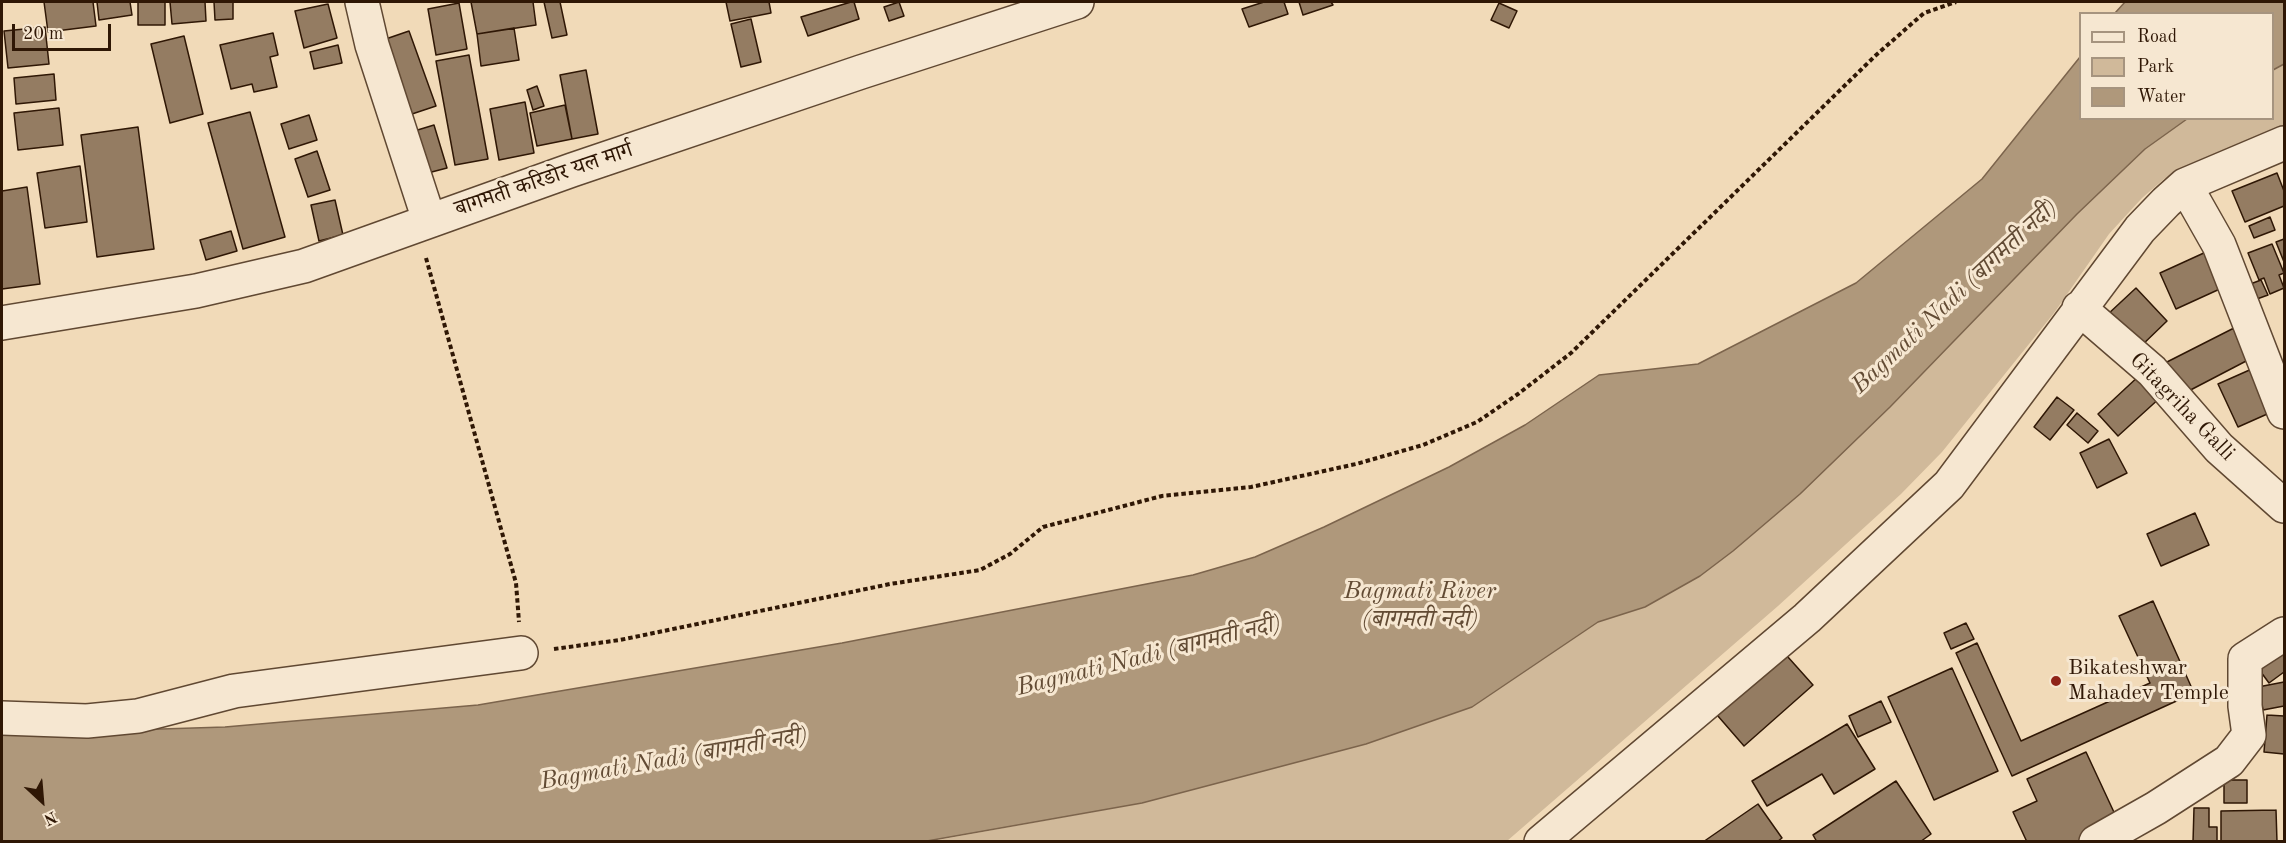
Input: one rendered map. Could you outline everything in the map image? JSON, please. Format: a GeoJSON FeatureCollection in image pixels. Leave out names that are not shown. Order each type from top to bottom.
{"type":"FeatureCollection","features":[{"type":"Feature","properties":{"kind":"street"},"geometry":{"type":"LineString","coordinates":[[362,2],[372,45],[423,222]]}},
{"type":"Feature","properties":{"kind":"street","name":"बागमती करिडोर यल मार्ग"},"geometry":{"type":"LineString","coordinates":[[2,323],[196,291],[304,266],[423,222],[861,72],[1077,2]]}},
{"type":"Feature","properties":{"kind":"street"},"geometry":{"type":"LineString","coordinates":[[1541,842],[1807,618],[1949,485],[2140,229],[2185,185],[2284,143]]}},
{"type":"Feature","properties":{"kind":"street"},"geometry":{"type":"LineString","coordinates":[[2185,185],[2219,246],[2284,412]]}},
{"type":"Feature","properties":{"kind":"street","name":"Gitagriha Galli"},"geometry":{"type":"LineString","coordinates":[[2079,308],[2152,370],[2219,448],[2284,506]]}},
{"type":"Feature","properties":{"kind":"street"},"geometry":{"type":"LineString","coordinates":[[2096,842],[2156,808],[2229,761],[2249,735],[2245,706],[2245,659],[2284,634]]}},
{"type":"Feature","properties":{"kind":"street"},"geometry":{"type":"LineString","coordinates":[[2,718],[87,721],[138,717],[234,691],[521,653]]}},
{"type":"Feature","properties":{"kind":"path"},"geometry":{"type":"LineString","coordinates":[[423,222],[516,583],[521,653],[620,640],[890,584],[981,570],[1010,554],[1043,528],[1162,496],[1251,487],[1356,464],[1423,445],[1477,422],[1571,353],[1875,56],[1924,13],[1956,2]]}},
{"type":"Feature","properties":{"kind":"green space"},"geometry":{"type":"Polygon","coordinates":[[[2284,64],[2284,126],[2183,169],[2164,179],[2142,198],[2109,234],[2054,313],[1942,452],[1901,494],[1778,606],[1507,841],[927,842],[1142,803],[1366,744],[1472,707],[1598,622],[1645,607],[1890,407],[2077,214],[2145,149],[2186,120],[2274,120],[2274,69],[2284,64]]]}},
{"type":"Feature","properties":{"kind":"water"},"geometry":{"type":"Polygon","coordinates":[[[2125,2],[2284,2],[2284,64],[2274,69],[2274,12],[2116,12],[2125,2]]]}},
{"type":"Feature","properties":{"kind":"water","name":"Bagmati River (बागमती नदी)"},"geometry":{"type":"Polygon","coordinates":[[[2079,58],[2079,120],[2186,120],[2145,149],[2077,214],[1890,407],[1800,494],[1733,551],[1700,576],[1645,607],[1598,622],[1472,707],[1366,744],[1142,803],[927,841],[2,842],[2,734],[225,727],[478,705],[842,643],[1193,575],[1255,557],[1324,527],[1449,467],[1525,425],[1599,375],[1698,364],[1856,283],[1982,179],[2079,58]]]}},
{"type":"Feature","properties":{"kind":"building"},"geometry":{"type":"Polygon","coordinates":[[[44,2],[93,2],[96,26],[48,32],[44,2]]]}},
{"type":"Feature","properties":{"kind":"building"},"geometry":{"type":"Polygon","coordinates":[[[97,2],[130,2],[132,15],[99,20],[97,2]]]}},
{"type":"Feature","properties":{"kind":"building"},"geometry":{"type":"Polygon","coordinates":[[[138,2],[165,2],[165,25],[138,25],[138,2]]]}},
{"type":"Feature","properties":{"kind":"building"},"geometry":{"type":"Polygon","coordinates":[[[170,2],[205,2],[206,21],[172,24],[170,2]]]}},
{"type":"Feature","properties":{"kind":"building"},"geometry":{"type":"Polygon","coordinates":[[[214,2],[233,2],[233,19],[215,20],[214,2]]]}},
{"type":"Feature","properties":{"kind":"building"},"geometry":{"type":"Polygon","coordinates":[[[471,2],[533,2],[536,25],[477,34],[471,2]]]}},
{"type":"Feature","properties":{"kind":"building"},"geometry":{"type":"Polygon","coordinates":[[[544,2],[560,2],[567,35],[552,38],[544,2]]]}},
{"type":"Feature","properties":{"kind":"building"},"geometry":{"type":"Polygon","coordinates":[[[726,2],[769,2],[771,13],[730,21],[726,2]]]}},
{"type":"Feature","properties":{"kind":"building"},"geometry":{"type":"Polygon","coordinates":[[[854,2],[859,19],[808,36],[801,17],[854,2]]]}},
{"type":"Feature","properties":{"kind":"building"},"geometry":{"type":"Polygon","coordinates":[[[899,2],[904,16],[889,21],[884,7],[899,2]]]}},
{"type":"Feature","properties":{"kind":"building"},"geometry":{"type":"Polygon","coordinates":[[[1264,2],[1284,2],[1288,14],[1249,27],[1242,9],[1264,2]]]}},
{"type":"Feature","properties":{"kind":"building"},"geometry":{"type":"Polygon","coordinates":[[[1299,2],[1331,2],[1333,5],[1303,15],[1299,2]]]}},
{"type":"Feature","properties":{"kind":"building"},"geometry":{"type":"Polygon","coordinates":[[[459,3],[467,49],[436,55],[428,9],[459,3]]]}},
{"type":"Feature","properties":{"kind":"building"},"geometry":{"type":"Polygon","coordinates":[[[1499,3],[1517,11],[1509,28],[1491,20],[1499,3]]]}},
{"type":"Feature","properties":{"kind":"building"},"geometry":{"type":"Polygon","coordinates":[[[328,4],[337,38],[304,48],[295,11],[328,4]]]}},
{"type":"Feature","properties":{"kind":"building"},"geometry":{"type":"Polygon","coordinates":[[[751,19],[761,62],[741,67],[731,24],[751,19]]]}},
{"type":"Feature","properties":{"kind":"building"},"geometry":{"type":"Polygon","coordinates":[[[45,27],[49,64],[8,68],[4,31],[45,27]]]}},
{"type":"Feature","properties":{"kind":"building"},"geometry":{"type":"Polygon","coordinates":[[[514,28],[519,60],[481,66],[477,34],[514,28]]]}},
{"type":"Feature","properties":{"kind":"building"},"geometry":{"type":"Polygon","coordinates":[[[409,31],[436,106],[406,116],[380,41],[409,31]]]}},
{"type":"Feature","properties":{"kind":"building"},"geometry":{"type":"Polygon","coordinates":[[[273,33],[278,55],[270,57],[277,87],[254,92],[252,84],[231,89],[220,45],[273,33]]]}},
{"type":"Feature","properties":{"kind":"building"},"geometry":{"type":"Polygon","coordinates":[[[184,36],[203,114],[170,123],[151,44],[184,36]]]}},
{"type":"Feature","properties":{"kind":"building"},"geometry":{"type":"Polygon","coordinates":[[[338,45],[342,63],[314,69],[310,52],[338,45]]]}},
{"type":"Feature","properties":{"kind":"building"},"geometry":{"type":"Polygon","coordinates":[[[469,55],[488,159],[455,165],[436,61],[469,55]]]}},
{"type":"Feature","properties":{"kind":"building"},"geometry":{"type":"Polygon","coordinates":[[[586,70],[598,134],[572,139],[560,75],[586,70]]]}},
{"type":"Feature","properties":{"kind":"building"},"geometry":{"type":"Polygon","coordinates":[[[54,74],[56,100],[16,104],[14,78],[54,74]]]}},
{"type":"Feature","properties":{"kind":"building"},"geometry":{"type":"Polygon","coordinates":[[[537,86],[544,106],[533,110],[527,90],[537,86]]]}},
{"type":"Feature","properties":{"kind":"building"},"geometry":{"type":"Polygon","coordinates":[[[525,102],[534,153],[499,160],[490,109],[525,102]]]}},
{"type":"Feature","properties":{"kind":"building"},"geometry":{"type":"Polygon","coordinates":[[[565,105],[572,139],[537,146],[530,113],[565,105]]]}},
{"type":"Feature","properties":{"kind":"building"},"geometry":{"type":"Polygon","coordinates":[[[59,108],[63,145],[18,150],[14,113],[59,108]]]}},
{"type":"Feature","properties":{"kind":"building"},"geometry":{"type":"Polygon","coordinates":[[[250,112],[285,237],[243,249],[208,123],[250,112]]]}},
{"type":"Feature","properties":{"kind":"building"},"geometry":{"type":"Polygon","coordinates":[[[309,115],[317,140],[289,149],[281,124],[309,115]]]}},
{"type":"Feature","properties":{"kind":"building"},"geometry":{"type":"Polygon","coordinates":[[[434,125],[447,168],[424,174],[411,132],[434,125]]]}},
{"type":"Feature","properties":{"kind":"building"},"geometry":{"type":"Polygon","coordinates":[[[138,127],[154,249],[97,257],[81,135],[138,127]]]}},
{"type":"Feature","properties":{"kind":"building"},"geometry":{"type":"Polygon","coordinates":[[[317,151],[330,190],[308,197],[295,159],[317,151]]]}},
{"type":"Feature","properties":{"kind":"building"},"geometry":{"type":"Polygon","coordinates":[[[80,166],[87,222],[45,228],[37,173],[80,166]]]}},
{"type":"Feature","properties":{"kind":"building"},"geometry":{"type":"Polygon","coordinates":[[[2277,173],[2284,191],[2284,206],[2245,222],[2232,191],[2277,173]]]}},
{"type":"Feature","properties":{"kind":"building"},"geometry":{"type":"Polygon","coordinates":[[[27,187],[40,284],[2,289],[2,191],[27,187]]]}},
{"type":"Feature","properties":{"kind":"building"},"geometry":{"type":"Polygon","coordinates":[[[335,200],[343,235],[319,241],[311,205],[335,200]]]}},
{"type":"Feature","properties":{"kind":"building"},"geometry":{"type":"Polygon","coordinates":[[[2270,217],[2275,230],[2254,238],[2249,226],[2270,217]]]}},
{"type":"Feature","properties":{"kind":"building"},"geometry":{"type":"Polygon","coordinates":[[[231,231],[237,251],[206,260],[200,240],[231,231]]]}},
{"type":"Feature","properties":{"kind":"building"},"geometry":{"type":"Polygon","coordinates":[[[2284,239],[2284,262],[2276,242],[2284,239]]]}},
{"type":"Feature","properties":{"kind":"building"},"geometry":{"type":"Polygon","coordinates":[[[2272,244],[2284,273],[2279,275],[2284,288],[2270,294],[2264,278],[2259,280],[2248,253],[2272,244]]]}},
{"type":"Feature","properties":{"kind":"building"},"geometry":{"type":"Polygon","coordinates":[[[2206,252],[2222,288],[2176,309],[2160,273],[2206,252]]]}},
{"type":"Feature","properties":{"kind":"building"},"geometry":{"type":"Polygon","coordinates":[[[2261,280],[2268,295],[2243,304],[2237,289],[2261,280]]]}},
{"type":"Feature","properties":{"kind":"building"},"geometry":{"type":"Polygon","coordinates":[[[2136,288],[2167,321],[2138,349],[2107,315],[2136,288]]]}},
{"type":"Feature","properties":{"kind":"building"},"geometry":{"type":"Polygon","coordinates":[[[2234,328],[2250,359],[2179,396],[2163,364],[2234,328]]]}},
{"type":"Feature","properties":{"kind":"building"},"geometry":{"type":"Polygon","coordinates":[[[2254,368],[2274,411],[2238,427],[2218,384],[2254,368]]]}},
{"type":"Feature","properties":{"kind":"building"},"geometry":{"type":"Polygon","coordinates":[[[2141,374],[2162,396],[2118,436],[2098,414],[2141,374]]]}},
{"type":"Feature","properties":{"kind":"building"},"geometry":{"type":"Polygon","coordinates":[[[2057,397],[2074,410],[2050,440],[2034,427],[2057,397]]]}},
{"type":"Feature","properties":{"kind":"building"},"geometry":{"type":"Polygon","coordinates":[[[2077,413],[2098,431],[2088,443],[2067,425],[2077,413]]]}},
{"type":"Feature","properties":{"kind":"building"},"geometry":{"type":"Polygon","coordinates":[[[2109,439],[2127,473],[2097,488],[2080,453],[2109,439]]]}},
{"type":"Feature","properties":{"kind":"building"},"geometry":{"type":"Polygon","coordinates":[[[2195,513],[2209,545],[2161,566],[2147,534],[2195,513]]]}},
{"type":"Feature","properties":{"kind":"building"},"geometry":{"type":"Polygon","coordinates":[[[2153,601],[2194,693],[2012,776],[1956,653],[1977,643],[2021,741],[2150,683],[2119,616],[2153,601]]]}},
{"type":"Feature","properties":{"kind":"building"},"geometry":{"type":"Polygon","coordinates":[[[1966,623],[1974,639],[1951,649],[1944,633],[1966,623]]]}},
{"type":"Feature","properties":{"kind":"building"},"geometry":{"type":"Polygon","coordinates":[[[2284,643],[2284,672],[2269,683],[2255,664],[2284,643]]]}},
{"type":"Feature","properties":{"kind":"building"},"geometry":{"type":"Polygon","coordinates":[[[1779,647],[1813,685],[1744,746],[1711,708],[1779,647]]]}},
{"type":"Feature","properties":{"kind":"building"},"geometry":{"type":"Polygon","coordinates":[[[1952,668],[1998,771],[1934,800],[1888,697],[1952,668]]]}},
{"type":"Feature","properties":{"kind":"building"},"geometry":{"type":"Polygon","coordinates":[[[2284,682],[2284,706],[2263,710],[2258,687],[2284,682]]]}},
{"type":"Feature","properties":{"kind":"building"},"geometry":{"type":"Polygon","coordinates":[[[1881,701],[1891,722],[1858,737],[1849,716],[1881,701]]]}},
{"type":"Feature","properties":{"kind":"building"},"geometry":{"type":"Polygon","coordinates":[[[2267,715],[2284,716],[2284,754],[2264,752],[2267,715]]]}},
{"type":"Feature","properties":{"kind":"building"},"geometry":{"type":"Polygon","coordinates":[[[1847,724],[1875,769],[1834,794],[1822,774],[1767,806],[1752,781],[1847,724]]]}},
{"type":"Feature","properties":{"kind":"building"},"geometry":{"type":"Polygon","coordinates":[[[2086,752],[2119,823],[2079,842],[2027,842],[2013,812],[2037,801],[2027,779],[2086,752]]]}},
{"type":"Feature","properties":{"kind":"building"},"geometry":{"type":"Polygon","coordinates":[[[2224,780],[2247,780],[2247,803],[2224,803],[2224,780]]]}},
{"type":"Feature","properties":{"kind":"building"},"geometry":{"type":"Polygon","coordinates":[[[1896,781],[1931,834],[1920,842],[1817,842],[1813,835],[1896,781]]]}},
{"type":"Feature","properties":{"kind":"building"},"geometry":{"type":"Polygon","coordinates":[[[1758,804],[1782,838],[1777,842],[1703,842],[1758,804]]]}},
{"type":"Feature","properties":{"kind":"building"},"geometry":{"type":"Polygon","coordinates":[[[2194,808],[2209,808],[2209,827],[2217,827],[2217,842],[2193,842],[2194,808]]]}},
{"type":"Feature","properties":{"kind":"building"},"geometry":{"type":"Polygon","coordinates":[[[2276,810],[2277,842],[2221,841],[2221,811],[2276,810]]]}},
{"type":"Feature","properties":{"kind":"place","name":"Bikateshwar Mahadev Temple"},"geometry":{"type":"Point","coordinates":[2056,681]}},
{"type":"Feature","properties":{"kind":"water label","name":"Bagmati Nadi (बागमती नदी)"},"geometry":{"type":"Point","coordinates":[1955,297]}},
{"type":"Feature","properties":{"kind":"water label","name":"Bagmati Nadi (बागमती नदी)"},"geometry":{"type":"Point","coordinates":[1149,656]}},
{"type":"Feature","properties":{"kind":"water label","name":"Bagmati Nadi (बागमती नदी)"},"geometry":{"type":"Point","coordinates":[674,759]}}]}
